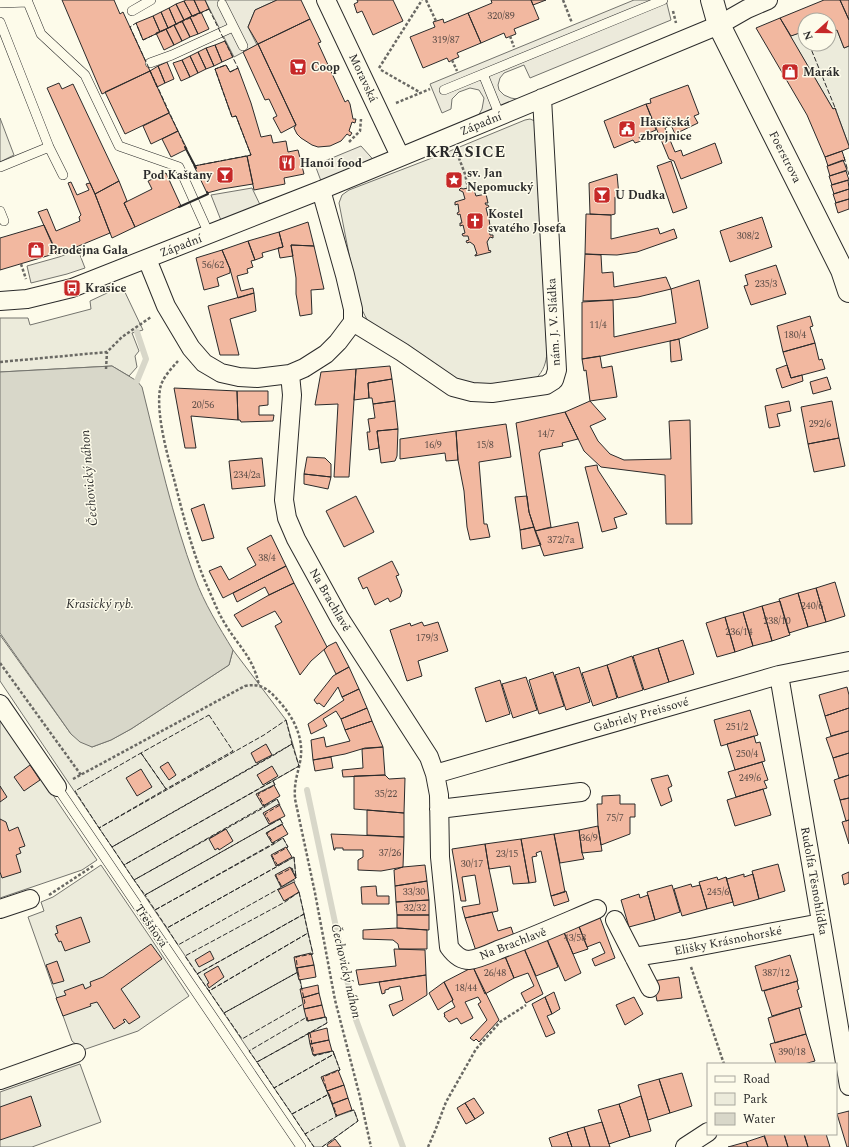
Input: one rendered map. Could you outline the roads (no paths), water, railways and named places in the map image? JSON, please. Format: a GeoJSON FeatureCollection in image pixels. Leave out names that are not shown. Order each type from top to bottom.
{"type":"FeatureCollection","features":[{"type":"Feature","properties":{"kind":"street","name":"Moravská"},"geometry":{"type":"LineString","coordinates":[[326,0],[400,156]]}},
{"type":"Feature","properties":{"kind":"street","name":"Foerstrova"},"geometry":{"type":"LineString","coordinates":[[712,0],[719,25],[842,270],[849,291]]}},
{"type":"Feature","properties":{"kind":"street","name":"Západní"},"geometry":{"type":"LineString","coordinates":[[0,301],[27,299],[72,288],[146,259],[321,190],[719,25],[747,9],[768,0]]}},
{"type":"Feature","properties":{"kind":"street","name":"nám. J. V. Sládka"},"geometry":{"type":"LineString","coordinates":[[353,322],[402,352],[453,387],[472,392],[492,393],[546,385],[554,380],[556,370],[542,98]]}},
{"type":"Feature","properties":{"kind":"street"},"geometry":{"type":"LineString","coordinates":[[321,190],[345,275],[353,309],[353,322]]}},
{"type":"Feature","properties":{"kind":"street","name":"Západní"},"geometry":{"type":"LineString","coordinates":[[146,259],[166,306],[191,348],[204,363],[221,373],[238,378],[257,378],[290,374],[304,368],[326,354],[338,342],[353,322]]}},
{"type":"Feature","properties":{"kind":"street","name":"Na Brachlavě"},"geometry":{"type":"LineString","coordinates":[[290,374],[292,394],[284,500],[287,518],[296,539],[340,619],[429,757],[435,774],[439,794],[440,857],[449,947],[462,959],[469,960],[477,958],[516,944],[597,909]]}},
{"type":"Feature","properties":{"kind":"street","name":"Gabriely Preissové"},"geometry":{"type":"LineString","coordinates":[[435,774],[779,675],[849,661]]}},
{"type":"Feature","properties":{"kind":"street","name":"Rudolfa Těsnohlídka"},"geometry":{"type":"LineString","coordinates":[[779,675],[849,1086]]}},
{"type":"Feature","properties":{"kind":"street","name":"Třešňová"},"geometry":{"type":"LineString","coordinates":[[0,704],[57,787]]}},
{"type":"Feature","properties":{"kind":"street"},"geometry":{"type":"LineString","coordinates":[[439,809],[581,792]]}},
{"type":"Feature","properties":{"kind":"street"},"geometry":{"type":"LineString","coordinates":[[0,909],[30,899]]}},
{"type":"Feature","properties":{"kind":"street"},"geometry":{"type":"LineString","coordinates":[[615,920],[650,988]]}},
{"type":"Feature","properties":{"kind":"street","name":"Elišky Krásnohorské"},"geometry":{"type":"LineString","coordinates":[[634,958],[821,923]]}},
{"type":"Feature","properties":{"kind":"street"},"geometry":{"type":"LineString","coordinates":[[0,1080],[76,1053]]}},
{"type":"Feature","properties":{"kind":"street"},"geometry":{"type":"LineString","coordinates":[[837,1089],[849,1086]]}},
{"type":"Feature","properties":{"kind":"street"},"geometry":{"type":"LineString","coordinates":[[685,1147],[707,1133]]}},
{"type":"Feature","properties":{"kind":"lane"},"geometry":{"type":"LineString","coordinates":[[132,10],[151,0]]}},
{"type":"Feature","properties":{"kind":"lane"},"geometry":{"type":"LineString","coordinates":[[444,90],[663,0]]}},
{"type":"Feature","properties":{"kind":"lane"},"geometry":{"type":"LineString","coordinates":[[0,3],[28,1],[41,34],[85,75],[119,146],[179,166],[209,234]]}},
{"type":"Feature","properties":{"kind":"lane"},"geometry":{"type":"LineString","coordinates":[[224,1],[233,27],[243,46]]}},
{"type":"Feature","properties":{"kind":"lane"},"geometry":{"type":"LineString","coordinates":[[0,22],[49,147],[63,175]]}},
{"type":"Feature","properties":{"kind":"lane"},"geometry":{"type":"LineString","coordinates":[[150,63],[172,55],[233,27]]}},
{"type":"Feature","properties":{"kind":"lane"},"geometry":{"type":"LineString","coordinates":[[483,74],[500,116]]}},
{"type":"Feature","properties":{"kind":"lane"},"geometry":{"type":"LineString","coordinates":[[0,167],[49,147]]}},
{"type":"Feature","properties":{"kind":"lane"},"geometry":{"type":"LineString","coordinates":[[0,211],[4,220]]}},
{"type":"Feature","properties":{"kind":"lane","name":"Třešňová"},"geometry":{"type":"LineString","coordinates":[[57,787],[301,1147]]}},
{"type":"Feature","properties":{"kind":"water","name":"Krasický ryb."},"geometry":{"type":"Polygon","coordinates":[[[112,366],[137,381],[142,387],[166,483],[187,555],[203,597],[233,650],[229,665],[131,729],[111,740],[92,747],[80,742],[71,734],[0,633],[0,372],[112,366]]]}},
{"type":"Feature","properties":{"kind":"waterway","name":"Čechovický náhon"},"geometry":{"type":"LineString","coordinates":[[132,385],[137,381],[146,359],[137,332]]}},
{"type":"Feature","properties":{"kind":"waterway","name":"Čechovický náhon"},"geometry":{"type":"LineString","coordinates":[[307,790],[355,1017],[403,1147]]}},
{"type":"Feature","properties":{"kind":"place","name":"Coop"},"geometry":{"type":"Point","coordinates":[298,67]}},
{"type":"Feature","properties":{"kind":"place","name":"Marák"},"geometry":{"type":"Point","coordinates":[790,72]}},
{"type":"Feature","properties":{"kind":"place","name":"Hasičská zbrojnice"},"geometry":{"type":"Point","coordinates":[627,129]}},
{"type":"Feature","properties":{"kind":"place","name":"Hanoi food"},"geometry":{"type":"Point","coordinates":[287,163]}},
{"type":"Feature","properties":{"kind":"place","name":"Pod Kaštany"},"geometry":{"type":"Point","coordinates":[225,175]}},
{"type":"Feature","properties":{"kind":"place","name":"sv. Jan Nepomucký"},"geometry":{"type":"Point","coordinates":[454,180]}},
{"type":"Feature","properties":{"kind":"place","name":"U Dudka"},"geometry":{"type":"Point","coordinates":[602,195]}},
{"type":"Feature","properties":{"kind":"place","name":"Kostel svatého Josefa"},"geometry":{"type":"Point","coordinates":[475,221]}},
{"type":"Feature","properties":{"kind":"place","name":"Prodejna Gala"},"geometry":{"type":"Point","coordinates":[36,250]}},
{"type":"Feature","properties":{"kind":"place","name":"Krasice"},"geometry":{"type":"Point","coordinates":[72,288]}},
{"type":"Feature","properties":{"kind":"district","name":"KRASICE"},"geometry":{"type":"Point","coordinates":[466,152]}}]}
